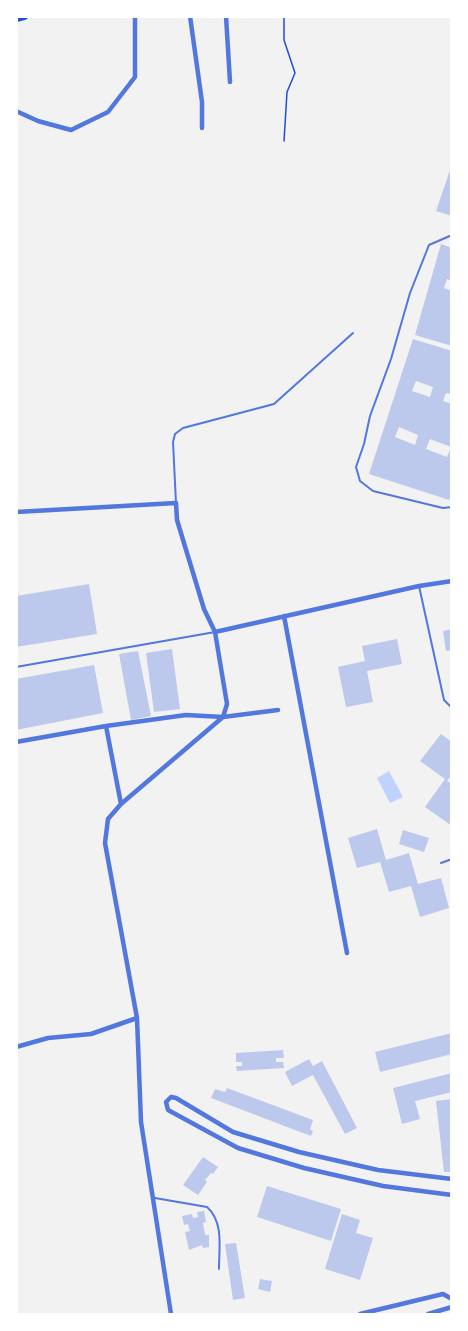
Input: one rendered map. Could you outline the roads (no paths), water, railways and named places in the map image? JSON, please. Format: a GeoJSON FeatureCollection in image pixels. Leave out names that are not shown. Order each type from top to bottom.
{"type":"FeatureCollection","features":[{"type":"Feature","properties":{"kind":"main road"},"geometry":{"type":"LineString","coordinates":[[16,18],[24,16]]}},
{"type":"Feature","properties":{"kind":"street"},"geometry":{"type":"LineString","coordinates":[[16,111],[38,121],[71,130],[108,112],[135,77],[135,16]]}},
{"type":"Feature","properties":{"kind":"street"},"geometry":{"type":"LineString","coordinates":[[190,16],[202,102],[202,128]]}},
{"type":"Feature","properties":{"kind":"street"},"geometry":{"type":"LineString","coordinates":[[226,16],[230,82]]}},
{"type":"Feature","properties":{"kind":"street"},"geometry":{"type":"LineString","coordinates":[[16,512],[176,502],[177,520],[204,609],[215,632],[227,704],[223,717],[121,804],[108,819],[105,843],[137,1018],[141,1122],[171,1314]]}},
{"type":"Feature","properties":{"kind":"street"},"geometry":{"type":"LineString","coordinates":[[215,632],[419,586],[452,581]]}},
{"type":"Feature","properties":{"kind":"street"},"geometry":{"type":"LineString","coordinates":[[284,616],[347,953]]}},
{"type":"Feature","properties":{"kind":"street"},"geometry":{"type":"LineString","coordinates":[[16,742],[186,715],[223,717],[278,710]]}},
{"type":"Feature","properties":{"kind":"street"},"geometry":{"type":"LineString","coordinates":[[106,726],[121,804]]}},
{"type":"Feature","properties":{"kind":"street"},"geometry":{"type":"LineString","coordinates":[[16,1047],[48,1038],[91,1034],[137,1018]]}},
{"type":"Feature","properties":{"kind":"street"},"geometry":{"type":"LineString","coordinates":[[452,1179],[378,1170],[299,1152],[233,1132],[176,1098],[171,1097],[166,1102],[168,1110],[238,1148],[326,1173],[383,1186],[452,1195]]}},
{"type":"Feature","properties":{"kind":"street"},"geometry":{"type":"LineString","coordinates":[[326,1173],[331,1159]]}},
{"type":"Feature","properties":{"kind":"street"},"geometry":{"type":"LineString","coordinates":[[360,1314],[443,1294],[452,1299]]}},
{"type":"Feature","properties":{"kind":"street"},"geometry":{"type":"LineString","coordinates":[[428,1314],[452,1308]]}},
{"type":"Feature","properties":{"kind":"lane"},"geometry":{"type":"LineString","coordinates":[[452,235],[429,244],[410,293],[356,467],[360,481],[373,491],[443,508],[452,507]]}},
{"type":"Feature","properties":{"kind":"lane"},"geometry":{"type":"LineString","coordinates":[[176,502],[175,434],[183,428],[274,404],[353,333]]}},
{"type":"Feature","properties":{"kind":"lane"},"geometry":{"type":"LineString","coordinates":[[419,586],[444,700],[452,708]]}},
{"type":"Feature","properties":{"kind":"lane"},"geometry":{"type":"LineString","coordinates":[[16,667],[215,632]]}},
{"type":"Feature","properties":{"kind":"lane"},"geometry":{"type":"LineString","coordinates":[[441,863],[452,859]]}},
{"type":"Feature","properties":{"kind":"lane"},"geometry":{"type":"LineString","coordinates":[[153,1197],[207,1207],[214,1212],[218,1220],[219,1269]]}},
{"type":"Feature","properties":{"kind":"water"},"geometry":{"type":"Polygon","coordinates":[[[389,771],[403,797],[390,803],[377,778],[389,771]]]}}]}
